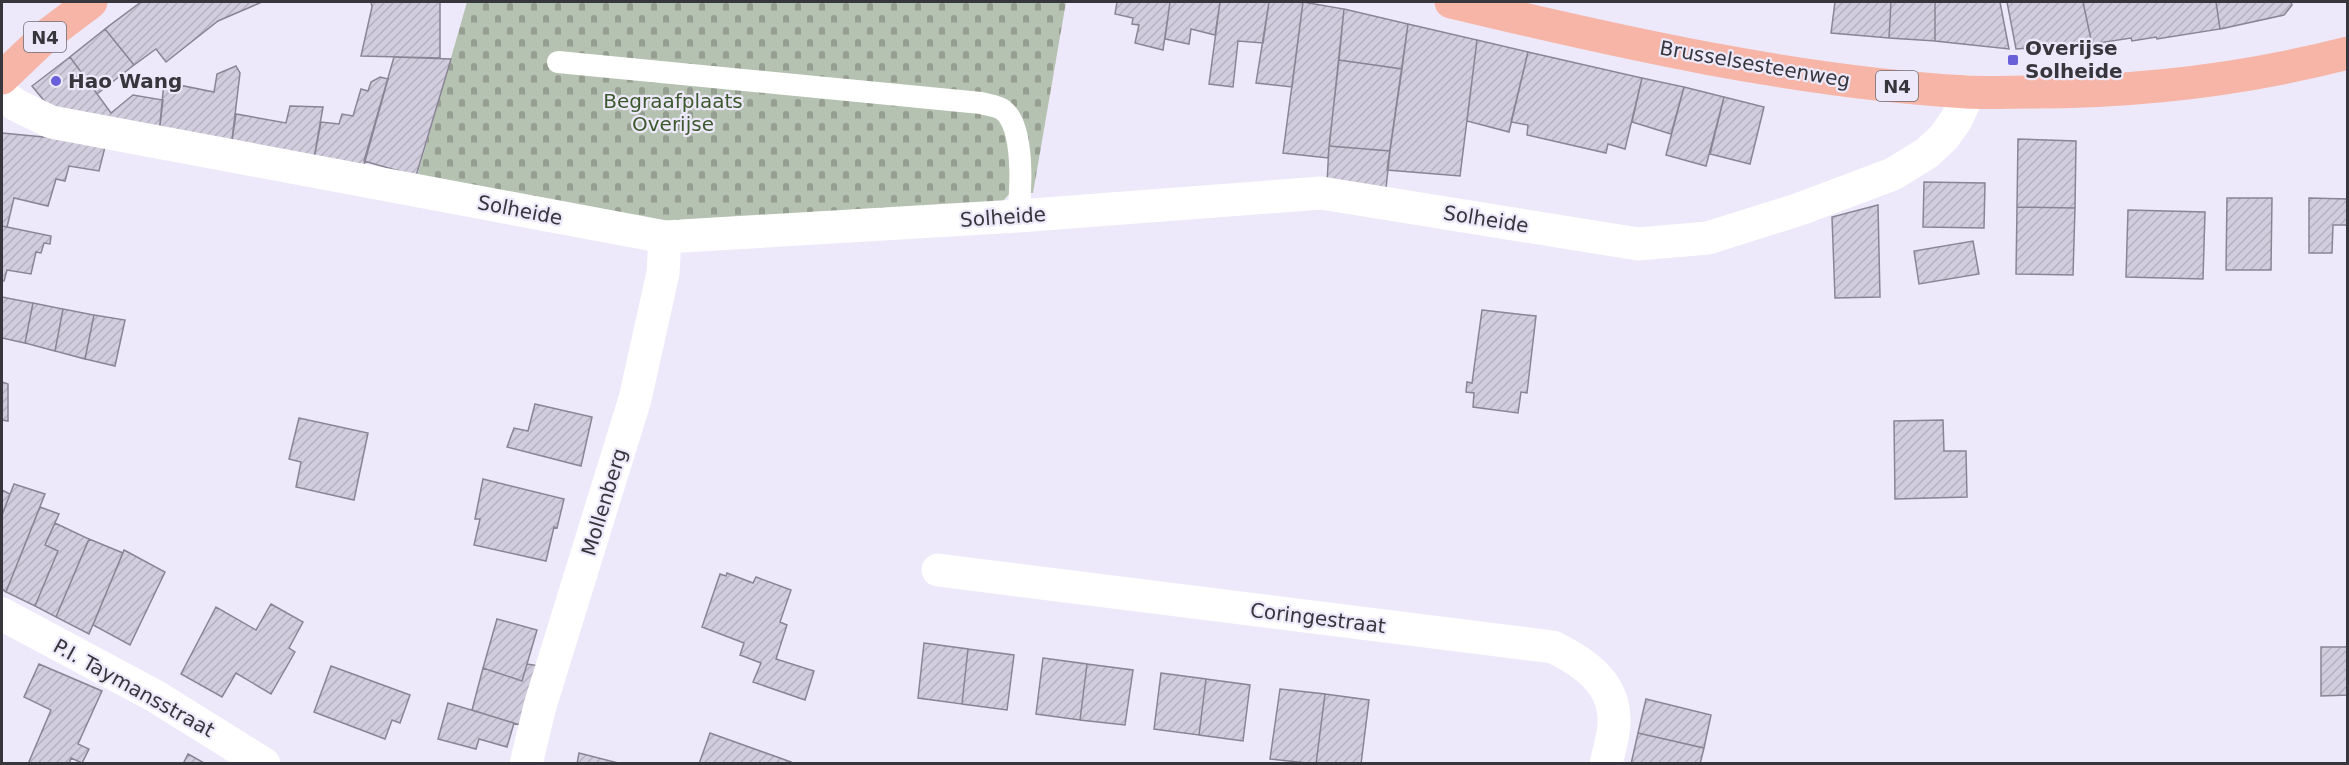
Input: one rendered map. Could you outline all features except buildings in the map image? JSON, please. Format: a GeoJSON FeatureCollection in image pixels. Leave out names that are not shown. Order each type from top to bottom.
{"type":"FeatureCollection","features":[{"type":"Feature","properties":{"kind":"main road","name":"N4"},"geometry":{"type":"LineString","coordinates":[[2,78],[46,36],[91,2]]}},
{"type":"Feature","properties":{"kind":"main road","name":"Brusselsesteenweg"},"geometry":{"type":"LineString","coordinates":[[1451,2],[1526,20],[1716,59],[1871,84],[1969,92],[2108,92],[2218,80],[2348,53]]}},
{"type":"Feature","properties":{"kind":"street","name":"Solheide"},"geometry":{"type":"LineString","coordinates":[[2,95],[16,105],[51,122],[665,237],[1018,216],[1321,193],[1638,244],[1708,238],[1800,209],[1893,174],[1927,153],[1944,137],[1956,120],[1969,92]]}},
{"type":"Feature","properties":{"kind":"street","name":"Mollenberg"},"geometry":{"type":"LineString","coordinates":[[526,764],[540,706],[635,399],[663,273],[665,237]]}},
{"type":"Feature","properties":{"kind":"street","name":"Coringestraat"},"geometry":{"type":"LineString","coordinates":[[938,570],[1553,647],[1586,666],[1608,691],[1614,722],[1606,764]]}},
{"type":"Feature","properties":{"kind":"street","name":"P.I. Taymansstraat"},"geometry":{"type":"LineString","coordinates":[[2,615],[155,696],[264,764]]}},
{"type":"Feature","properties":{"kind":"lane"},"geometry":{"type":"LineString","coordinates":[[558,62],[981,103],[1002,109],[1013,123],[1017,138],[1021,193],[1018,216]]}},
{"type":"Feature","properties":{"kind":"green space","name":"Begraafplaats Overijse"},"geometry":{"type":"Polygon","coordinates":[[[467,2],[1066,2],[1033,193],[1010,193],[997,208],[663,224],[416,180],[467,2]]]}},
{"type":"Feature","properties":{"kind":"place","name":"Overijse Solheide"},"geometry":{"type":"Point","coordinates":[2013,60]}},
{"type":"Feature","properties":{"kind":"place","name":"Hao Wang"},"geometry":{"type":"Point","coordinates":[56,81]}}]}
